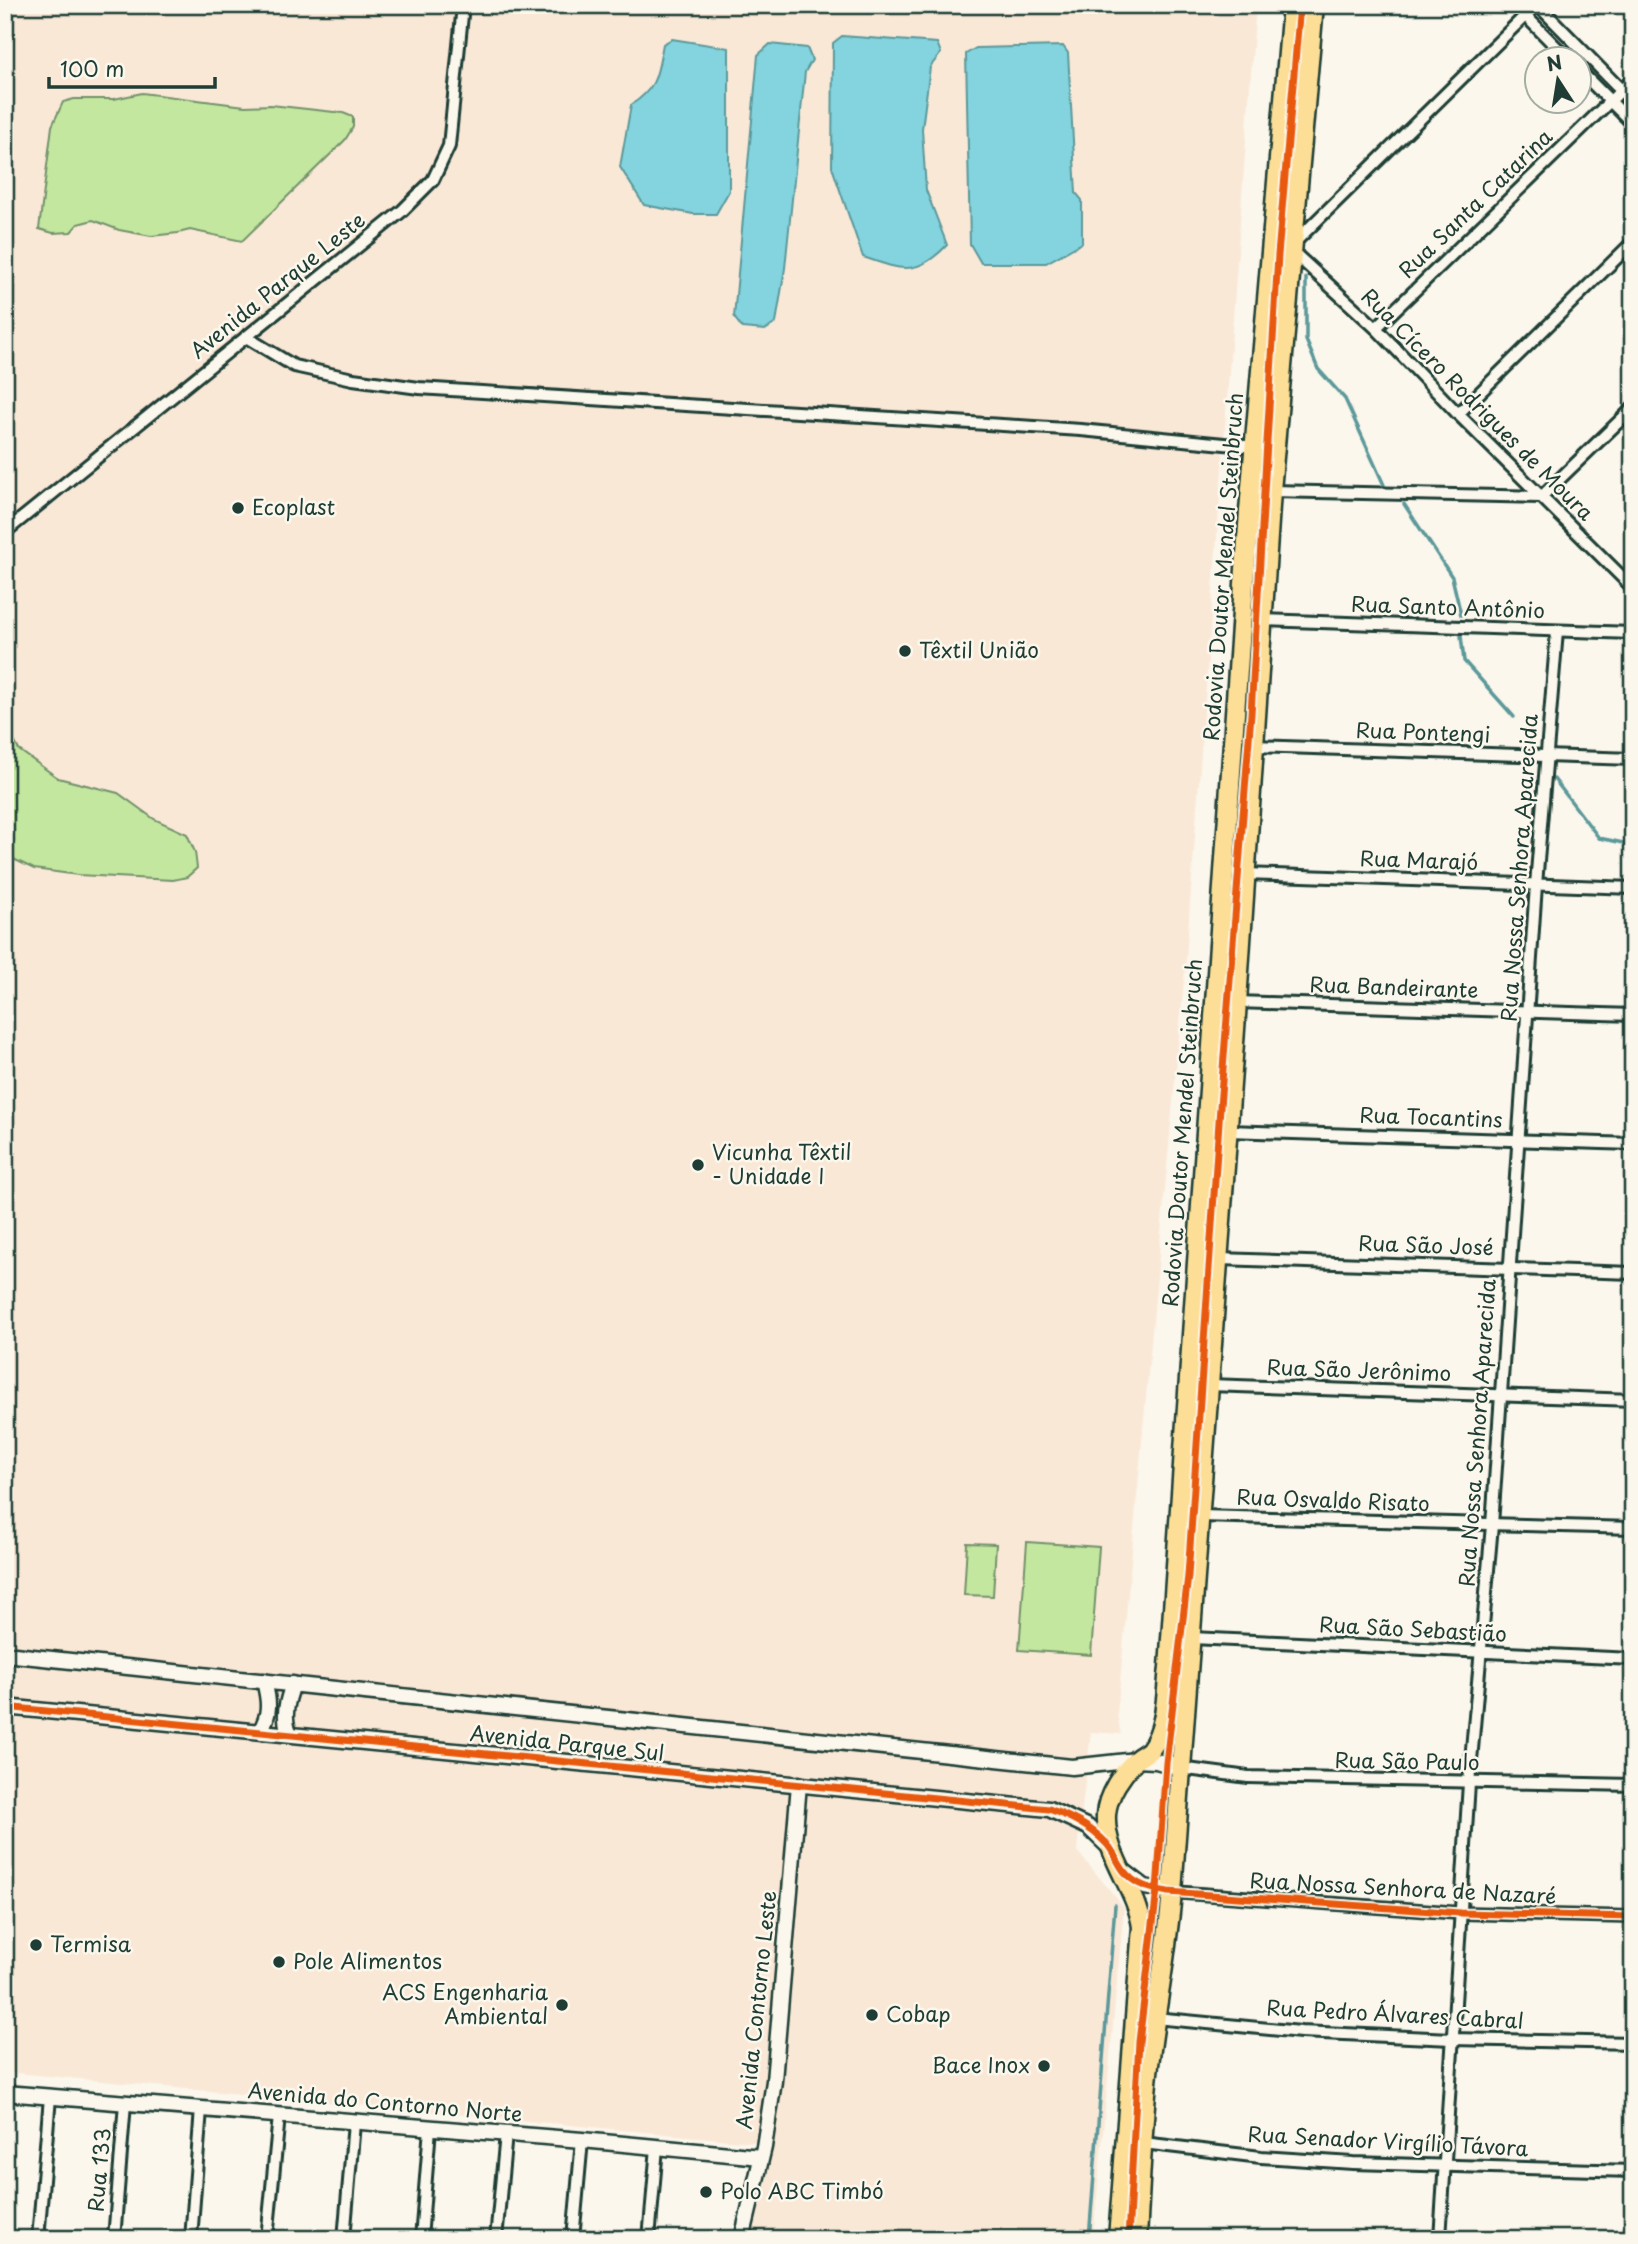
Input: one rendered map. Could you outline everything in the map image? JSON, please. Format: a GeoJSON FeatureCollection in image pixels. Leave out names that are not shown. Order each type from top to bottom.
{"type":"FeatureCollection","features":[{"type":"Feature","properties":{"kind":"highway","name":"Rodovia Doutor Mendel Steinbruch"},"geometry":{"type":"LineString","coordinates":[[1118,2239],[1142,1927],[1136,1902],[1112,1849],[1106,1813],[1120,1779],[1136,1760],[1149,1751],[1161,1723],[1169,1667],[1255,447],[1292,5]]}},
{"type":"Feature","properties":{"kind":"highway","name":"Rodovia Doutor Mendel Steinbruch"},"geometry":{"type":"LineString","coordinates":[[1137,2239],[1155,2018],[1167,1949],[1172,1892],[1228,1132],[1271,491],[1314,5]]}},
{"type":"Feature","properties":{"kind":"street","name":"Avenida Parque Leste"},"geometry":{"type":"LineString","coordinates":[[5,532],[402,211],[433,180],[449,146],[463,5]]}},
{"type":"Feature","properties":{"kind":"street"},"geometry":{"type":"LineString","coordinates":[[1515,5],[1555,46]]}},
{"type":"Feature","properties":{"kind":"street"},"geometry":{"type":"LineString","coordinates":[[1294,247],[1537,5],[1633,102]]}},
{"type":"Feature","properties":{"kind":"street","name":"Rua Santa Catarina"},"geometry":{"type":"LineString","coordinates":[[1376,328],[1633,79]]}},
{"type":"Feature","properties":{"kind":"street"},"geometry":{"type":"LineString","coordinates":[[1592,83],[1633,124]]}},
{"type":"Feature","properties":{"kind":"street"},"geometry":{"type":"LineString","coordinates":[[1458,414],[1633,242]]}},
{"type":"Feature","properties":{"kind":"street","name":"Rua Cícero Rodrigues de Moura"},"geometry":{"type":"LineString","coordinates":[[1294,247],[1541,497],[1630,579]]}},
{"type":"Feature","properties":{"kind":"street"},"geometry":{"type":"LineString","coordinates":[[246,337],[294,366],[353,379],[419,388],[1081,430],[1255,447]]}},
{"type":"Feature","properties":{"kind":"street"},"geometry":{"type":"LineString","coordinates":[[1271,491],[1541,497],[1633,408]]}},
{"type":"Feature","properties":{"kind":"street","name":"Rua Santo Antônio"},"geometry":{"type":"LineString","coordinates":[[1262,621],[1633,633]]}},
{"type":"Feature","properties":{"kind":"street","name":"Rua Nossa Senhora Aparecida"},"geometry":{"type":"LineString","coordinates":[[1440,2239],[1469,1783],[1492,1525],[1536,885],[1558,631]]}},
{"type":"Feature","properties":{"kind":"street","name":"Rua Pontengi"},"geometry":{"type":"LineString","coordinates":[[1254,746],[1633,759]]}},
{"type":"Feature","properties":{"kind":"street","name":"Rua Marajó"},"geometry":{"type":"LineString","coordinates":[[1245,874],[1633,888]]}},
{"type":"Feature","properties":{"kind":"street","name":"Rua Bandeirante"},"geometry":{"type":"LineString","coordinates":[[1237,1002],[1633,1015]]}},
{"type":"Feature","properties":{"kind":"street","name":"Rua Tocantins"},"geometry":{"type":"LineString","coordinates":[[1228,1132],[1633,1144]]}},
{"type":"Feature","properties":{"kind":"street","name":"Rua São José"},"geometry":{"type":"LineString","coordinates":[[1219,1259],[1633,1273]]}},
{"type":"Feature","properties":{"kind":"street","name":"Rua São Jerônimo"},"geometry":{"type":"LineString","coordinates":[[1209,1385],[1633,1400]]}},
{"type":"Feature","properties":{"kind":"street","name":"Rua Osvaldo Risato"},"geometry":{"type":"LineString","coordinates":[[1200,1516],[1633,1528]]}},
{"type":"Feature","properties":{"kind":"street","name":"Rua São Sebastião"},"geometry":{"type":"LineString","coordinates":[[1192,1638],[1633,1659]]}},
{"type":"Feature","properties":{"kind":"street","name":"Avenida Parque Sul"},"geometry":{"type":"LineString","coordinates":[[5,1654],[1072,1767],[1136,1760],[1156,1761],[1181,1768]]}},
{"type":"Feature","properties":{"kind":"street"},"geometry":{"type":"LineString","coordinates":[[260,1731],[268,1719],[269,1700],[264,1681]]}},
{"type":"Feature","properties":{"kind":"street"},"geometry":{"type":"LineString","coordinates":[[290,1734],[285,1724],[287,1700],[293,1684]]}},
{"type":"Feature","properties":{"kind":"street","name":"Avenida Parque Sul"},"geometry":{"type":"LineString","coordinates":[[5,1707],[1049,1809],[1088,1826],[1112,1849],[1125,1872],[1133,1880],[1145,1887],[1172,1892]]}},
{"type":"Feature","properties":{"kind":"street","name":"Rua São Paulo"},"geometry":{"type":"LineString","coordinates":[[1181,1768],[1248,1777],[1633,1786]]}},
{"type":"Feature","properties":{"kind":"street","name":"Avenida Contorno Leste"},"geometry":{"type":"LineString","coordinates":[[743,2239],[775,2081],[800,1784]]}},
{"type":"Feature","properties":{"kind":"street","name":"Rua Nossa Senhora de Nazaré"},"geometry":{"type":"LineString","coordinates":[[1172,1892],[1460,1913],[1633,1917]]}},
{"type":"Feature","properties":{"kind":"street","name":"Rua Pedro Álvares Cabral"},"geometry":{"type":"LineString","coordinates":[[1155,2018],[1301,2032],[1633,2043]]}},
{"type":"Feature","properties":{"kind":"street","name":"Avenida do Contorno Norte"},"geometry":{"type":"LineString","coordinates":[[5,2093],[761,2157]]}},
{"type":"Feature","properties":{"kind":"street"},"geometry":{"type":"LineString","coordinates":[[38,2239],[50,2097]]}},
{"type":"Feature","properties":{"kind":"street","name":"Rua 133"},"geometry":{"type":"LineString","coordinates":[[114,2239],[125,2104]]}},
{"type":"Feature","properties":{"kind":"street"},"geometry":{"type":"LineString","coordinates":[[191,2239],[201,2109]]}},
{"type":"Feature","properties":{"kind":"street"},"geometry":{"type":"LineString","coordinates":[[267,2239],[279,2116]]}},
{"type":"Feature","properties":{"kind":"street"},"geometry":{"type":"LineString","coordinates":[[344,2239],[354,2123]]}},
{"type":"Feature","properties":{"kind":"street"},"geometry":{"type":"LineString","coordinates":[[421,2239],[430,2128]]}},
{"type":"Feature","properties":{"kind":"street"},"geometry":{"type":"LineString","coordinates":[[496,2239],[506,2134]]}},
{"type":"Feature","properties":{"kind":"street"},"geometry":{"type":"LineString","coordinates":[[573,2239],[582,2140]]}},
{"type":"Feature","properties":{"kind":"street","name":"Rua Senador Virgílio Távora"},"geometry":{"type":"LineString","coordinates":[[1143,2143],[1261,2157],[1353,2163],[1633,2171]]}},
{"type":"Feature","properties":{"kind":"street"},"geometry":{"type":"LineString","coordinates":[[649,2239],[657,2147]]}},
{"type":"Feature","properties":{"kind":"shaded area"},"geometry":{"type":"Polygon","coordinates":[[[5,5],[1256,5],[1186,959],[1117,1715],[1121,1734],[1091,1732],[1077,1851],[1124,1907],[1093,2239],[750,2239],[773,2144],[5,2072],[5,5]]]}},
{"type":"Feature","properties":{"kind":"green space"},"geometry":{"type":"Polygon","coordinates":[[[142,93],[245,106],[271,105],[343,113],[353,117],[353,127],[345,140],[242,241],[190,230],[151,236],[119,230],[93,220],[78,224],[71,232],[53,233],[39,229],[52,126],[63,102],[74,99],[114,99],[142,93]]]}},
{"type":"Feature","properties":{"kind":"green space"},"geometry":{"type":"Polygon","coordinates":[[[5,724],[19,750],[58,778],[118,793],[154,819],[187,834],[195,852],[197,868],[187,877],[173,880],[78,875],[34,869],[5,855],[5,724]]]}},
{"type":"Feature","properties":{"kind":"green space"},"geometry":{"type":"Polygon","coordinates":[[[1027,1542],[1099,1547],[1091,1655],[1019,1650],[1027,1542]]]}},
{"type":"Feature","properties":{"kind":"green space"},"geometry":{"type":"Polygon","coordinates":[[[967,1543],[996,1544],[993,1596],[964,1595],[967,1543]]]}},
{"type":"Feature","properties":{"kind":"water"},"geometry":{"type":"Polygon","coordinates":[[[842,36],[937,43],[941,53],[930,67],[922,129],[926,190],[947,245],[927,262],[917,266],[898,267],[863,257],[832,167],[833,43],[842,36]]]}},
{"type":"Feature","properties":{"kind":"water"},"geometry":{"type":"Polygon","coordinates":[[[672,39],[729,48],[729,191],[716,214],[693,214],[644,205],[620,167],[631,105],[651,86],[663,44],[672,39]]]}},
{"type":"Feature","properties":{"kind":"water"},"geometry":{"type":"Polygon","coordinates":[[[770,44],[807,48],[812,60],[805,72],[785,268],[776,323],[765,330],[742,328],[734,317],[758,55],[770,44]]]}},
{"type":"Feature","properties":{"kind":"water"},"geometry":{"type":"Polygon","coordinates":[[[1063,46],[1068,53],[1076,193],[1082,200],[1082,243],[1046,263],[981,263],[970,244],[966,54],[976,48],[1063,46]]]}},
{"type":"Feature","properties":{"kind":"waterway"},"geometry":{"type":"LineString","coordinates":[[1306,278],[1306,340],[1318,369],[1345,399],[1384,485]]}},
{"type":"Feature","properties":{"kind":"waterway"},"geometry":{"type":"LineString","coordinates":[[1404,504],[1452,577],[1461,615]]}},
{"type":"Feature","properties":{"kind":"waterway"},"geometry":{"type":"LineString","coordinates":[[1461,636],[1464,661],[1514,717]]}},
{"type":"Feature","properties":{"kind":"waterway"},"geometry":{"type":"LineString","coordinates":[[1554,779],[1599,838],[1633,845]]}},
{"type":"Feature","properties":{"kind":"waterway"},"geometry":{"type":"LineString","coordinates":[[1089,2239],[1115,1905]]}},
{"type":"Feature","properties":{"kind":"cycle path"},"geometry":{"type":"LineString","coordinates":[[1128,2239],[1139,2042],[1157,1890],[1166,1763],[1188,1576],[1220,1107],[1251,714],[1278,255],[1300,5]]}},
{"type":"Feature","properties":{"kind":"cycle path"},"geometry":{"type":"LineString","coordinates":[[5,1707],[1049,1809],[1080,1823],[1100,1837],[1133,1880],[1149,1888],[1168,1892],[1460,1913],[1633,1917]]}},
{"type":"Feature","properties":{"kind":"place","name":"Ecoplast"},"geometry":{"type":"Point","coordinates":[238,508]}},
{"type":"Feature","properties":{"kind":"place","name":"Têxtil União"},"geometry":{"type":"Point","coordinates":[905,651]}},
{"type":"Feature","properties":{"kind":"place","name":"Vicunha Têxtil - Unidade I"},"geometry":{"type":"Point","coordinates":[698,1165]}},
{"type":"Feature","properties":{"kind":"place","name":"Termisa"},"geometry":{"type":"Point","coordinates":[36,1945]}},
{"type":"Feature","properties":{"kind":"place","name":"Pole Alimentos"},"geometry":{"type":"Point","coordinates":[279,1962]}},
{"type":"Feature","properties":{"kind":"place","name":"ACS Engenharia Ambiental"},"geometry":{"type":"Point","coordinates":[562,2005]}},
{"type":"Feature","properties":{"kind":"place","name":"Cobap"},"geometry":{"type":"Point","coordinates":[872,2015]}},
{"type":"Feature","properties":{"kind":"place","name":"Bace Inox"},"geometry":{"type":"Point","coordinates":[1044,2066]}},
{"type":"Feature","properties":{"kind":"place","name":"Polo ABC Timbó"},"geometry":{"type":"Point","coordinates":[706,2192]}}]}
